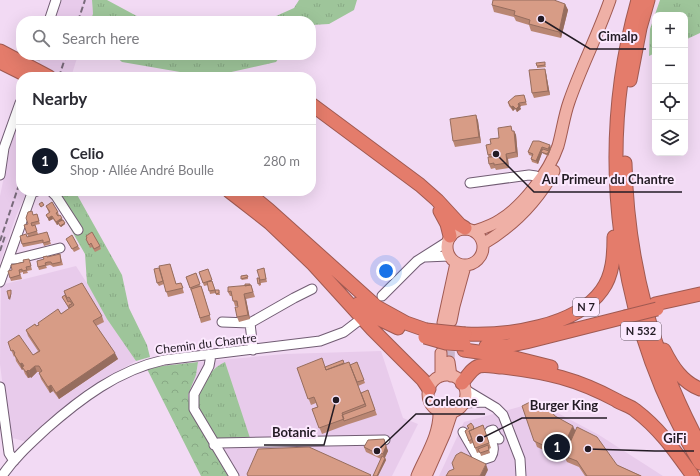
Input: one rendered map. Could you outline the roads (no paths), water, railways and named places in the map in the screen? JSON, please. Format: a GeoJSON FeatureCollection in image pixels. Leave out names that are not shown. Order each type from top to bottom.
{"type":"FeatureCollection","features":[{"type":"Feature","properties":{"kind":"highway","name":"N 532"},"geometry":{"type":"LineString","coordinates":[[638,0],[624,59],[618,106],[616,189],[623,254],[642,336],[654,370],[670,409],[700,463]]}},
{"type":"Feature","properties":{"kind":"highway","name":"N 532"},"geometry":{"type":"LineString","coordinates":[[648,0],[640,28],[630,76],[625,137],[625,182],[630,228],[639,281],[653,339],[660,360],[678,402],[700,444]]}},
{"type":"Feature","properties":{"kind":"highway"},"geometry":{"type":"LineString","coordinates":[[0,51],[31,72]]}},
{"type":"Feature","properties":{"kind":"highway"},"geometry":{"type":"LineString","coordinates":[[0,62],[28,72]]}},
{"type":"Feature","properties":{"kind":"highway"},"geometry":{"type":"LineString","coordinates":[[316,108],[423,188],[440,203],[460,225],[470,230]]}},
{"type":"Feature","properties":{"kind":"highway"},"geometry":{"type":"LineString","coordinates":[[316,114],[433,203],[443,215],[447,224],[448,239]]}},
{"type":"Feature","properties":{"kind":"highway","name":"N 7"},"geometry":{"type":"LineString","coordinates":[[464,342],[484,335],[523,330],[566,318],[589,305],[603,289],[608,280],[614,258],[616,189]]}},
{"type":"Feature","properties":{"kind":"highway","name":"N 7"},"geometry":{"type":"LineString","coordinates":[[235,196],[270,224],[322,273],[363,308],[389,324],[409,332],[464,342],[507,356],[565,370],[605,387],[628,402],[652,424],[671,444],[693,476]]}},
{"type":"Feature","properties":{"kind":"highway","name":"N 7"},"geometry":{"type":"LineString","coordinates":[[252,196],[378,307],[425,336]]}},
{"type":"Feature","properties":{"kind":"highway"},"geometry":{"type":"LineString","coordinates":[[255,196],[269,210]]}},
{"type":"Feature","properties":{"kind":"highway"},"geometry":{"type":"LineString","coordinates":[[322,273],[372,329],[423,380],[429,388]]}},
{"type":"Feature","properties":{"kind":"highway"},"geometry":{"type":"LineString","coordinates":[[639,281],[668,358],[676,371],[686,381],[700,389]]}},
{"type":"Feature","properties":{"kind":"highway","name":"N 7"},"geometry":{"type":"LineString","coordinates":[[464,342],[519,338],[624,315],[700,294]]}},
{"type":"Feature","properties":{"kind":"highway","name":"N 7"},"geometry":{"type":"LineString","coordinates":[[656,306],[700,300]]}},
{"type":"Feature","properties":{"kind":"highway","name":"N 7"},"geometry":{"type":"LineString","coordinates":[[464,386],[470,373],[480,366],[521,369],[553,374],[580,383],[600,391],[634,409]]}},
{"type":"Feature","properties":{"kind":"main road"},"geometry":{"type":"LineString","coordinates":[[602,24],[610,0]]}},
{"type":"Feature","properties":{"kind":"main road"},"geometry":{"type":"LineString","coordinates":[[461,262],[447,249],[448,239],[454,232],[470,230],[499,221],[527,195],[541,178],[551,161],[558,147],[568,103],[580,72],[614,0]]}},
{"type":"Feature","properties":{"kind":"main road"},"geometry":{"type":"LineString","coordinates":[[484,244],[505,230],[518,218],[537,198],[551,176],[563,152],[574,104],[576,84]]}},
{"type":"Feature","properties":{"kind":"main road"},"geometry":{"type":"LineString","coordinates":[[461,262],[481,256],[483,252],[484,244],[479,235],[470,230]]}},
{"type":"Feature","properties":{"kind":"main road"},"geometry":{"type":"LineString","coordinates":[[447,324],[461,262]]}},
{"type":"Feature","properties":{"kind":"main road"},"geometry":{"type":"LineString","coordinates":[[441,353],[446,376]]}},
{"type":"Feature","properties":{"kind":"main road"},"geometry":{"type":"LineString","coordinates":[[446,376],[449,362]]}},
{"type":"Feature","properties":{"kind":"main road"},"geometry":{"type":"LineString","coordinates":[[446,376],[459,379],[464,386],[466,399],[459,409],[446,413],[435,409],[430,402],[428,393],[433,381],[446,376]]}},
{"type":"Feature","properties":{"kind":"main road"},"geometry":{"type":"LineString","coordinates":[[417,476],[438,430],[439,411]]}},
{"type":"Feature","properties":{"kind":"main road"},"geometry":{"type":"LineString","coordinates":[[426,476],[445,434],[452,412]]}},
{"type":"Feature","properties":{"kind":"street"},"geometry":{"type":"LineString","coordinates":[[51,16],[56,0]]}},
{"type":"Feature","properties":{"kind":"street"},"geometry":{"type":"LineString","coordinates":[[0,175],[4,148],[16,114]]}},
{"type":"Feature","properties":{"kind":"street"},"geometry":{"type":"LineString","coordinates":[[470,183],[528,175],[536,176],[545,180],[537,198]]}},
{"type":"Feature","properties":{"kind":"street"},"geometry":{"type":"LineString","coordinates":[[0,282],[31,196]]}},
{"type":"Feature","properties":{"kind":"street"},"geometry":{"type":"LineString","coordinates":[[56,196],[78,230]]}},
{"type":"Feature","properties":{"kind":"street"},"geometry":{"type":"LineString","coordinates":[[382,296],[417,261],[448,239]]}},
{"type":"Feature","properties":{"kind":"street"},"geometry":{"type":"LineString","coordinates":[[9,259],[16,259],[60,248]]}},
{"type":"Feature","properties":{"kind":"street"},"geometry":{"type":"LineString","coordinates":[[424,257],[461,262]]}},
{"type":"Feature","properties":{"kind":"street"},"geometry":{"type":"LineString","coordinates":[[222,322],[250,323],[312,289]]}},
{"type":"Feature","properties":{"kind":"street","name":"Chemin du Chantre"},"geometry":{"type":"LineString","coordinates":[[2,476],[14,461],[68,410],[87,396],[123,374],[151,363],[186,357],[320,341],[344,332],[357,322]]}},
{"type":"Feature","properties":{"kind":"street"},"geometry":{"type":"LineString","coordinates":[[250,323],[254,350]]}},
{"type":"Feature","properties":{"kind":"street"},"geometry":{"type":"LineString","coordinates":[[211,355],[209,366],[194,394],[193,404],[196,413],[214,445],[234,476]]}},
{"type":"Feature","properties":{"kind":"street"},"geometry":{"type":"LineString","coordinates":[[464,386],[485,402],[496,408],[503,415],[520,459],[521,476]]}},
{"type":"Feature","properties":{"kind":"street"},"geometry":{"type":"LineString","coordinates":[[0,387],[9,453],[14,461]]}},
{"type":"Feature","properties":{"kind":"street"},"geometry":{"type":"LineString","coordinates":[[464,403],[485,402]]}},
{"type":"Feature","properties":{"kind":"street"},"geometry":{"type":"LineString","coordinates":[[4,418],[12,413]]}},
{"type":"Feature","properties":{"kind":"street"},"geometry":{"type":"LineString","coordinates":[[463,432],[476,456],[482,460],[488,458],[494,452],[493,445],[488,434],[490,431],[493,430],[497,438],[500,439]]}},
{"type":"Feature","properties":{"kind":"street"},"geometry":{"type":"LineString","coordinates":[[214,445],[218,443],[385,440]]}},
{"type":"Feature","properties":{"kind":"tunnel"},"geometry":{"type":"LineString","coordinates":[[31,72],[35,60]]}},
{"type":"Feature","properties":{"kind":"tunnel"},"geometry":{"type":"LineString","coordinates":[[449,362],[450,335]]}},
{"type":"Feature","properties":{"kind":"railway"},"geometry":{"type":"LineString","coordinates":[[80,16],[85,0]]}},
{"type":"Feature","properties":{"kind":"railway"},"geometry":{"type":"LineString","coordinates":[[61,72],[64,60]]}},
{"type":"Feature","properties":{"kind":"railway"},"geometry":{"type":"LineString","coordinates":[[0,241],[16,194]]}},
{"type":"Feature","properties":{"kind":"railway"},"geometry":{"type":"LineString","coordinates":[[0,251],[5,236]]}},
{"type":"Feature","properties":{"kind":"place","name":"Cimalp"},"geometry":{"type":"Point","coordinates":[541,19]}},
{"type":"Feature","properties":{"kind":"place","name":"Au Primeur du Chantre"},"geometry":{"type":"Point","coordinates":[496,154]}},
{"type":"Feature","properties":{"kind":"place","name":"Botanic"},"geometry":{"type":"Point","coordinates":[336,400]}},
{"type":"Feature","properties":{"kind":"place","name":"Burger King"},"geometry":{"type":"Point","coordinates":[480,439]}},
{"type":"Feature","properties":{"kind":"place","name":"Celio"},"geometry":{"type":"Point","coordinates":[557,447]}},
{"type":"Feature","properties":{"kind":"place","name":"GiFi"},"geometry":{"type":"Point","coordinates":[588,449]}},
{"type":"Feature","properties":{"kind":"place","name":"Corleone"},"geometry":{"type":"Point","coordinates":[377,451]}}]}
